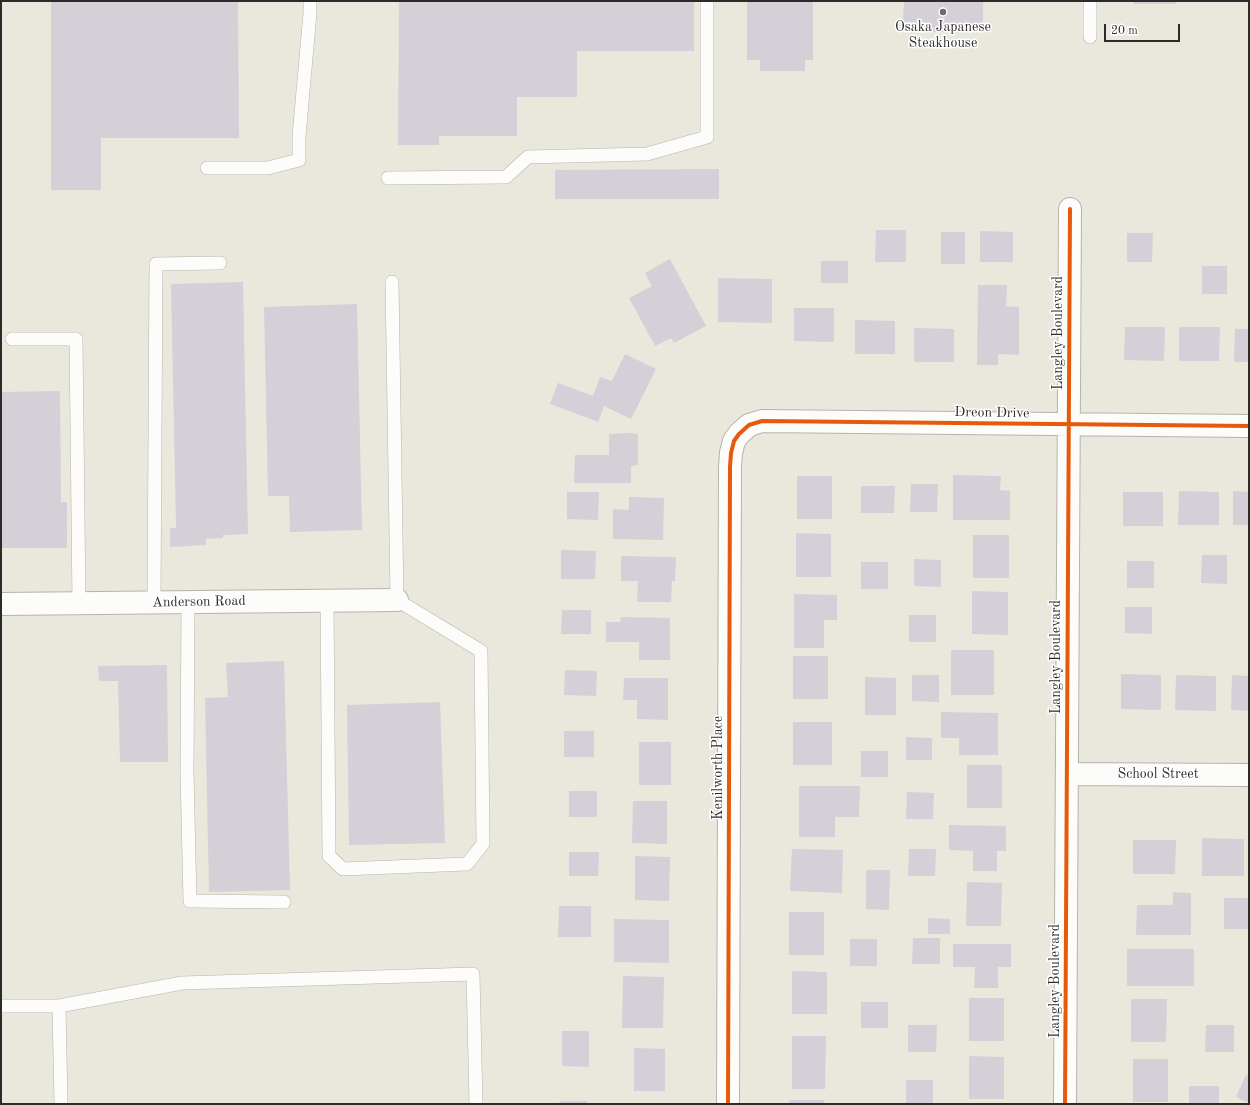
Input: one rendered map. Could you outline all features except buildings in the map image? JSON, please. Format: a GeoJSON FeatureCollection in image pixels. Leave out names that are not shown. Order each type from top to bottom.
{"type":"FeatureCollection","features":[{"type":"Feature","properties":{"kind":"street","name":"Langley Boulevard"},"geometry":{"type":"LineString","coordinates":[[1065,1104],[1070,209]]}},
{"type":"Feature","properties":{"kind":"street","name":"Dreon Drive"},"geometry":{"type":"LineString","coordinates":[[739,434],[749,425],[762,421],[1249,426]]}},
{"type":"Feature","properties":{"kind":"street","name":"Kenilworth Place"},"geometry":{"type":"LineString","coordinates":[[728,1104],[730,467],[734,441],[739,434]]}},
{"type":"Feature","properties":{"kind":"street","name":"Anderson Road"},"geometry":{"type":"LineString","coordinates":[[1,604],[397,600]]}},
{"type":"Feature","properties":{"kind":"street","name":"School Street"},"geometry":{"type":"LineString","coordinates":[[1067,774],[1249,775]]}},
{"type":"Feature","properties":{"kind":"lane"},"geometry":{"type":"LineString","coordinates":[[207,168],[268,168],[299,160],[299,136],[310,1]]}},
{"type":"Feature","properties":{"kind":"lane"},"geometry":{"type":"LineString","coordinates":[[388,178],[506,177],[528,157],[647,154],[707,137],[707,1]]}},
{"type":"Feature","properties":{"kind":"lane"},"geometry":{"type":"LineString","coordinates":[[1090,1],[1090,37]]}},
{"type":"Feature","properties":{"kind":"lane"},"geometry":{"type":"LineString","coordinates":[[154,603],[156,264],[220,263]]}},
{"type":"Feature","properties":{"kind":"lane"},"geometry":{"type":"LineString","coordinates":[[327,601],[328,856],[343,869],[467,864],[483,844],[482,651],[397,600],[392,282]]}},
{"type":"Feature","properties":{"kind":"lane"},"geometry":{"type":"LineString","coordinates":[[12,339],[76,339],[79,604]]}},
{"type":"Feature","properties":{"kind":"lane"},"geometry":{"type":"LineString","coordinates":[[188,602],[187,772],[190,901],[284,902]]}},
{"type":"Feature","properties":{"kind":"lane"},"geometry":{"type":"LineString","coordinates":[[1,1006],[59,1006],[182,983],[473,974],[476,1104]]}},
{"type":"Feature","properties":{"kind":"lane"},"geometry":{"type":"LineString","coordinates":[[59,1006],[61,1104]]}},
{"type":"Feature","properties":{"kind":"cycle path"},"geometry":{"type":"LineString","coordinates":[[1065,1104],[1070,209]]}},
{"type":"Feature","properties":{"kind":"cycle path"},"geometry":{"type":"LineString","coordinates":[[728,1104],[730,467],[734,441],[739,434],[749,425],[762,421],[1249,426]]}},
{"type":"Feature","properties":{"kind":"place","name":"Osaka Japanese Steakhouse"},"geometry":{"type":"Point","coordinates":[943,12]}}]}
